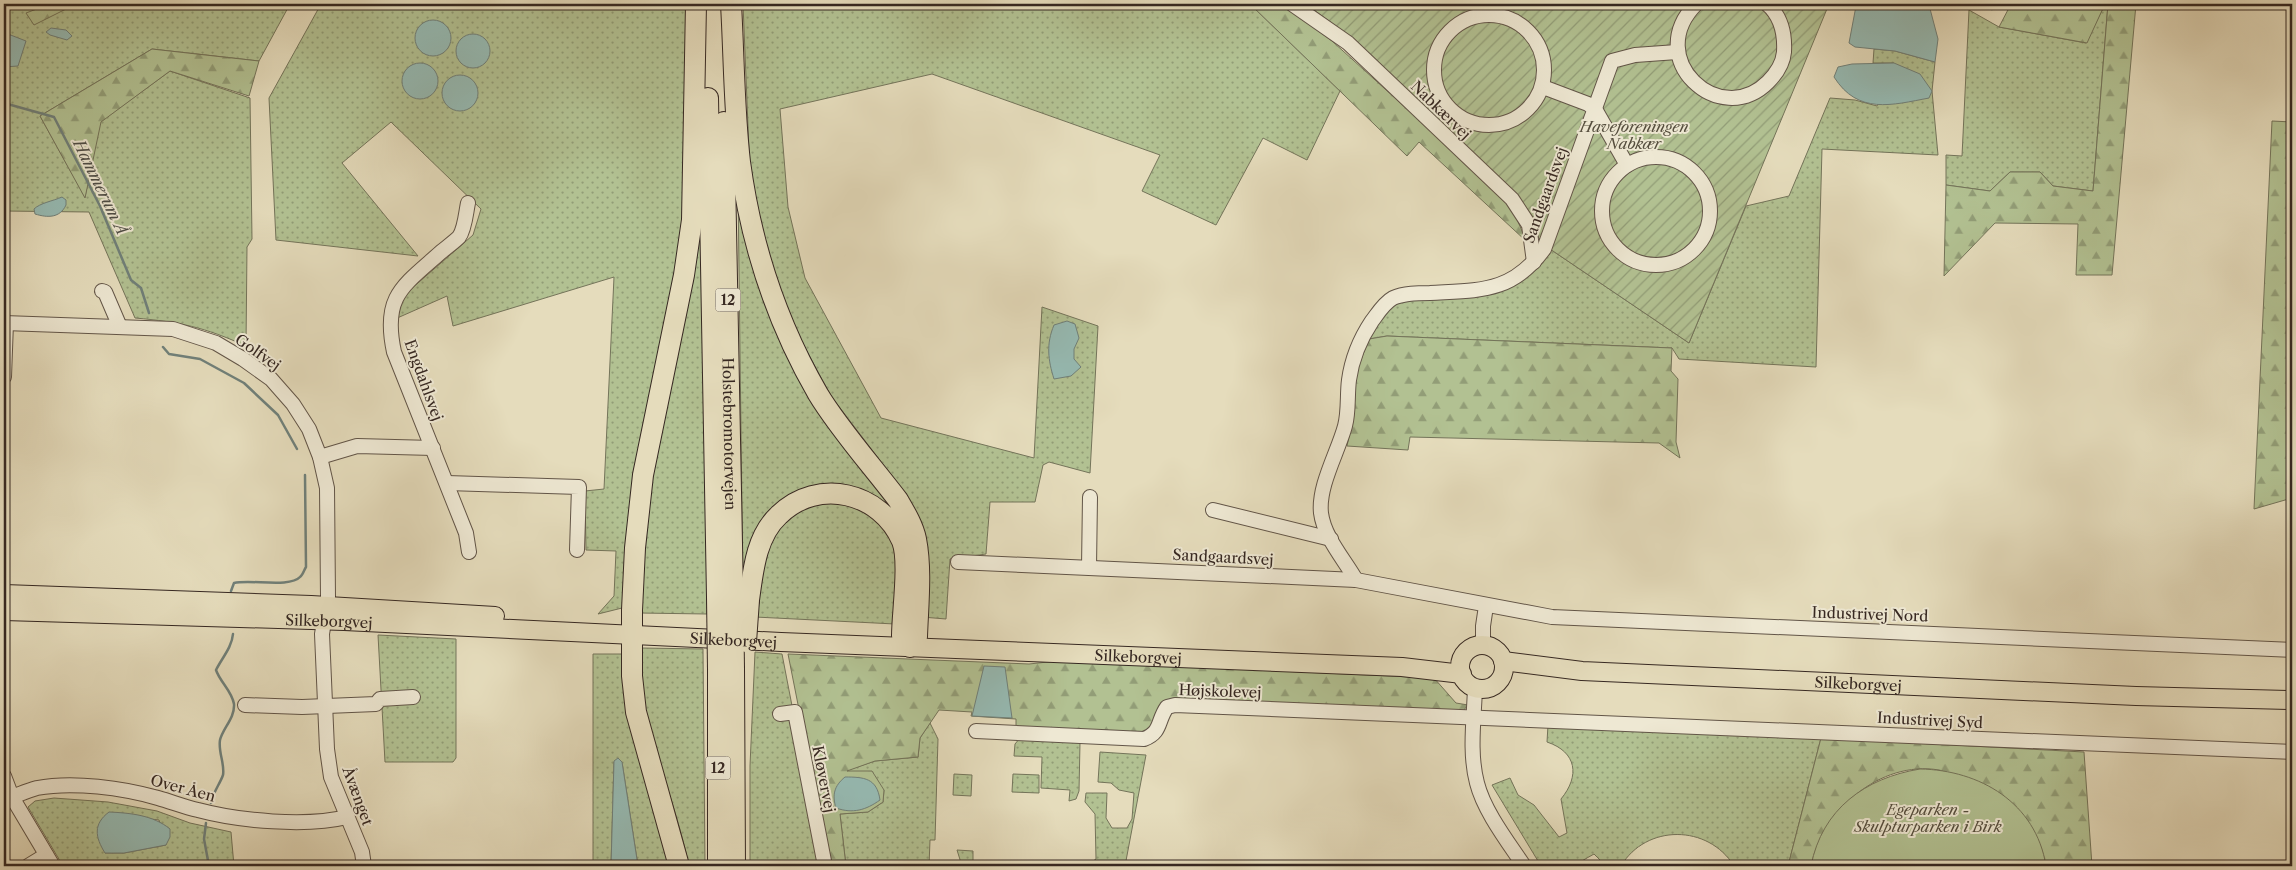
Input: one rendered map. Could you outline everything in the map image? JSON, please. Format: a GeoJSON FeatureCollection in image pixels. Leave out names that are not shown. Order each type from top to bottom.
{"type":"FeatureCollection","features":[{"type":"Feature","properties":{"kind":"highway"},"geometry":{"type":"LineString","coordinates":[[679,866],[636,712],[632,676],[632,630],[636,548],[643,475],[684,275],[692,220],[696,4]]}},
{"type":"Feature","properties":{"kind":"highway","name":"Holstebromotorvejen"},"geometry":{"type":"LineString","coordinates":[[705,4],[733,598]]}},
{"type":"Feature","properties":{"kind":"highway","name":"Holstebromotorvejen"},"geometry":{"type":"LineString","coordinates":[[718,866],[732,669],[733,598],[726,154],[720,4]]}},
{"type":"Feature","properties":{"kind":"highway"},"geometry":{"type":"LineString","coordinates":[[731,4],[740,161],[747,207],[761,263],[782,321],[819,395],[898,500],[907,516],[915,538],[918,559],[910,640]]}},
{"type":"Feature","properties":{"kind":"highway"},"geometry":{"type":"LineString","coordinates":[[732,669],[733,598],[755,559],[764,537],[778,515],[794,504],[812,496],[834,492],[855,496],[875,506],[891,522],[902,540],[910,640]]}},
{"type":"Feature","properties":{"kind":"highway","name":"12"},"geometry":{"type":"LineString","coordinates":[[732,669],[744,738],[735,793],[735,866]]}},
{"type":"Feature","properties":{"kind":"main road","name":"Silkeborgvej"},"geometry":{"type":"LineString","coordinates":[[4,594],[632,630],[910,640],[1402,667],[1461,668]]}},
{"type":"Feature","properties":{"kind":"main road","name":"Silkeborgvej"},"geometry":{"type":"LineString","coordinates":[[4,611],[326,613]]}},
{"type":"Feature","properties":{"kind":"main road"},"geometry":{"type":"LineString","coordinates":[[1483,645],[1495,649],[1503,669],[1497,684],[1480,688],[1465,680],[1461,668],[1469,650],[1483,645]]}},
{"type":"Feature","properties":{"kind":"main road","name":"Silkeborgvej"},"geometry":{"type":"LineString","coordinates":[[1503,669],[2136,696],[2292,700]]}},
{"type":"Feature","properties":{"kind":"main road","name":"Silkeborgvej"},"geometry":{"type":"LineString","coordinates":[[2136,696],[2292,707]]}},
{"type":"Feature","properties":{"kind":"street","name":"Nabkærvej"},"geometry":{"type":"LineString","coordinates":[[1292,4],[1348,44],[1512,199],[1529,225],[1534,262]]}},
{"type":"Feature","properties":{"kind":"street"},"geometry":{"type":"LineString","coordinates":[[1696,4],[1686,13],[1678,30],[1677,52],[1682,67],[1693,82],[1709,93],[1727,98],[1746,96],[1762,88],[1776,74],[1784,57],[1785,38],[1780,20],[1767,4]]}},
{"type":"Feature","properties":{"kind":"street"},"geometry":{"type":"LineString","coordinates":[[1497,15],[1515,21],[1531,33],[1541,49],[1545,68],[1542,87],[1534,104],[1519,117],[1501,125],[1482,125],[1464,120],[1448,108],[1438,92],[1434,73],[1436,53],[1445,36],[1459,23],[1477,16],[1497,15]]}},
{"type":"Feature","properties":{"kind":"street","name":"Sandgaardsvej"},"geometry":{"type":"LineString","coordinates":[[1356,580],[1331,539],[1324,524],[1321,511],[1322,493],[1346,424],[1349,380],[1354,357],[1365,331],[1380,310],[1392,298],[1407,294],[1470,290],[1497,286],[1513,280],[1534,262],[1544,249],[1581,141],[1595,110],[1612,61],[1635,55],[1677,52]]}},
{"type":"Feature","properties":{"kind":"street"},"geometry":{"type":"LineString","coordinates":[[1542,87],[1588,104],[1595,110],[1627,165]]}},
{"type":"Feature","properties":{"kind":"street"},"geometry":{"type":"LineString","coordinates":[[1650,157],[1674,159],[1688,167],[1700,178],[1708,193],[1711,208],[1709,224],[1703,240],[1692,252],[1678,261],[1663,265],[1646,264],[1631,259],[1618,250],[1608,237],[1603,221],[1602,205],[1610,182],[1627,165],[1650,157]]}},
{"type":"Feature","properties":{"kind":"street","name":"Engdahlsvej"},"geometry":{"type":"LineString","coordinates":[[468,203],[460,235],[404,284],[394,301],[390,314],[390,333],[394,352],[466,533],[469,552]]}},
{"type":"Feature","properties":{"kind":"street"},"geometry":{"type":"LineString","coordinates":[[102,292],[105,292],[120,326]]}},
{"type":"Feature","properties":{"kind":"street"},"geometry":{"type":"LineString","coordinates":[[4,378],[5,323]]}},
{"type":"Feature","properties":{"kind":"street","name":"Golfvej"},"geometry":{"type":"LineString","coordinates":[[5,323],[173,329],[216,343],[243,358],[271,379],[293,404],[309,429],[320,457],[329,508],[326,613]]}},
{"type":"Feature","properties":{"kind":"street"},"geometry":{"type":"LineString","coordinates":[[320,457],[344,448],[356,446],[433,448]]}},
{"type":"Feature","properties":{"kind":"street"},"geometry":{"type":"LineString","coordinates":[[447,483],[579,487],[577,550]]}},
{"type":"Feature","properties":{"kind":"street"},"geometry":{"type":"LineString","coordinates":[[1089,567],[1090,497]]}},
{"type":"Feature","properties":{"kind":"street"},"geometry":{"type":"LineString","coordinates":[[1214,510],[1331,539]]}},
{"type":"Feature","properties":{"kind":"street","name":"Sandgaardsvej"},"geometry":{"type":"LineString","coordinates":[[958,562],[1356,580],[1486,606]]}},
{"type":"Feature","properties":{"kind":"street"},"geometry":{"type":"LineString","coordinates":[[1483,645],[1486,606]]}},
{"type":"Feature","properties":{"kind":"street","name":"Industrivej Nord"},"geometry":{"type":"LineString","coordinates":[[1486,606],[1552,617],[2292,650]]}},
{"type":"Feature","properties":{"kind":"street","name":"Åvænget"},"geometry":{"type":"LineString","coordinates":[[326,613],[322,634],[324,706],[331,777],[362,852],[364,866]]}},
{"type":"Feature","properties":{"kind":"street"},"geometry":{"type":"LineString","coordinates":[[1480,688],[1479,717],[1481,763],[1484,782],[1491,800],[1532,866]]}},
{"type":"Feature","properties":{"kind":"street"},"geometry":{"type":"LineString","coordinates":[[245,705],[324,706],[376,704],[380,699],[413,697]]}},
{"type":"Feature","properties":{"kind":"street","name":"Højskolevej"},"geometry":{"type":"LineString","coordinates":[[976,731],[1144,739],[1154,735],[1162,714],[1167,707],[1175,705],[1567,720]]}},
{"type":"Feature","properties":{"kind":"street","name":"Kløvervej"},"geometry":{"type":"LineString","coordinates":[[780,714],[795,712],[825,866]]}},
{"type":"Feature","properties":{"kind":"street"},"geometry":{"type":"LineString","coordinates":[[1479,717],[1473,763],[1477,784],[1484,801],[1524,866]]}},
{"type":"Feature","properties":{"kind":"street","name":"Industrivej Syd"},"geometry":{"type":"LineString","coordinates":[[1567,720],[2292,752]]}},
{"type":"Feature","properties":{"kind":"street"},"geometry":{"type":"LineString","coordinates":[[4,776],[12,797],[49,861],[28,866]]}},
{"type":"Feature","properties":{"kind":"street","name":"Over Åen"},"geometry":{"type":"LineString","coordinates":[[12,797],[35,789],[54,786],[112,788],[157,797],[223,816],[253,820],[317,821],[346,817]]}},
{"type":"Feature","properties":{"kind":"green space"},"geometry":{"type":"Polygon","coordinates":[[[4,4],[290,4],[259,61],[152,49],[40,116],[85,197],[100,122],[170,71],[250,98],[252,239],[247,247],[246,346],[192,326],[135,318],[89,212],[4,211],[4,4]]]}},
{"type":"Feature","properties":{"kind":"green space"},"geometry":{"type":"Polygon","coordinates":[[[50,4],[76,4],[34,25],[26,13],[50,4]]]}},
{"type":"Feature","properties":{"kind":"green space"},"geometry":{"type":"Polygon","coordinates":[[[321,4],[690,4],[685,222],[626,607],[598,614],[614,596],[616,551],[586,550],[585,491],[604,489],[614,277],[453,326],[447,296],[395,319],[403,296],[473,235],[481,209],[391,122],[342,163],[418,256],[276,240],[269,98],[321,4]]]}},
{"type":"Feature","properties":{"kind":"green space"},"geometry":{"type":"Polygon","coordinates":[[[743,4],[1250,4],[1340,91],[1307,160],[1263,138],[1216,225],[1142,191],[1160,155],[932,74],[780,109],[788,207],[805,278],[881,418],[1034,458],[1042,307],[1098,326],[1090,473],[1049,462],[1043,465],[1035,502],[990,502],[986,554],[950,559],[946,619],[922,617],[907,496],[831,396],[796,331],[769,262],[750,175],[743,4]]]}},
{"type":"Feature","properties":{"kind":"green space"},"geometry":{"type":"Polygon","coordinates":[[[1250,4],[1282,4],[1332,41],[1510,202],[1526,241],[1419,142],[1407,156],[1250,4]]]}},
{"type":"Feature","properties":{"kind":"green space","name":"Haveforeningen Nabkær"},"geometry":{"type":"Polygon","coordinates":[[[1306,4],[1829,4],[1689,343],[1550,249],[1538,237],[1537,223],[1515,192],[1349,36],[1306,4]]]}},
{"type":"Feature","properties":{"kind":"green space"},"geometry":{"type":"Polygon","coordinates":[[[2011,4],[2105,4],[2087,43],[1999,27],[2011,4]]]}},
{"type":"Feature","properties":{"kind":"green space"},"geometry":{"type":"Polygon","coordinates":[[[2105,4],[2108,4],[2093,191],[2053,186],[2040,172],[2010,172],[1990,191],[1946,185],[1946,155],[1962,156],[1969,10],[1999,27],[2086,43],[2105,4]]]}},
{"type":"Feature","properties":{"kind":"green space"},"geometry":{"type":"Polygon","coordinates":[[[2108,4],[2136,4],[2112,275],[2076,275],[2078,224],[1995,223],[1944,276],[1946,185],[1990,191],[2010,172],[2040,172],[2053,186],[2093,191],[2108,4]]]}},
{"type":"Feature","properties":{"kind":"green space"},"geometry":{"type":"Polygon","coordinates":[[[152,49],[259,61],[249,96],[170,71],[101,122],[85,198],[40,116],[152,49]]]}},
{"type":"Feature","properties":{"kind":"green space"},"geometry":{"type":"Polygon","coordinates":[[[1874,49],[1895,51],[1935,62],[1932,91],[1938,155],[1822,149],[1816,367],[1679,359],[1672,348],[1387,336],[1369,339],[1382,314],[1395,302],[1523,280],[1538,268],[1550,249],[1689,343],[1746,206],[1789,196],[1830,98],[1855,100],[1877,106],[1894,63],[1873,63],[1874,49]]]}},
{"type":"Feature","properties":{"kind":"green space"},"geometry":{"type":"Polygon","coordinates":[[[2272,121],[2292,122],[2292,498],[2254,509],[2272,121]]]}},
{"type":"Feature","properties":{"kind":"green space"},"geometry":{"type":"Polygon","coordinates":[[[703,173],[707,614],[639,613],[641,547],[703,173]]]}},
{"type":"Feature","properties":{"kind":"green space"},"geometry":{"type":"Polygon","coordinates":[[[738,189],[777,326],[894,505],[906,532],[874,498],[792,498],[743,591],[738,189]]]}},
{"type":"Feature","properties":{"kind":"green space"},"geometry":{"type":"Polygon","coordinates":[[[1387,336],[1672,348],[1671,371],[1678,379],[1676,442],[1680,458],[1659,443],[1410,437],[1408,450],[1347,446],[1352,422],[1355,375],[1369,339],[1387,336]]]}},
{"type":"Feature","properties":{"kind":"green space"},"geometry":{"type":"Polygon","coordinates":[[[831,500],[872,513],[898,549],[895,624],[755,617],[761,573],[770,543],[777,530],[786,519],[798,510],[831,500]]]}},
{"type":"Feature","properties":{"kind":"green space"},"geometry":{"type":"Polygon","coordinates":[[[378,635],[456,639],[456,758],[453,762],[385,762],[378,635]]]}},
{"type":"Feature","properties":{"kind":"green space"},"geometry":{"type":"Polygon","coordinates":[[[642,648],[703,649],[705,866],[689,866],[676,816],[647,723],[638,676],[642,648]]]}},
{"type":"Feature","properties":{"kind":"green space"},"geometry":{"type":"Polygon","coordinates":[[[755,652],[782,654],[823,866],[750,866],[750,766],[755,652]]]}},
{"type":"Feature","properties":{"kind":"green space"},"geometry":{"type":"Polygon","coordinates":[[[593,654],[625,654],[671,866],[638,866],[622,762],[614,762],[611,866],[593,866],[593,654]]]}},
{"type":"Feature","properties":{"kind":"green space"},"geometry":{"type":"Polygon","coordinates":[[[788,654],[1029,664],[1057,661],[1434,678],[1456,703],[1468,705],[1463,711],[1174,698],[1161,705],[1157,712],[1154,727],[1143,733],[1016,727],[1016,719],[971,716],[972,712],[939,710],[920,738],[918,757],[875,761],[847,771],[872,771],[884,790],[883,802],[868,812],[840,814],[846,866],[830,866],[788,654]]]}},
{"type":"Feature","properties":{"kind":"green space"},"geometry":{"type":"Polygon","coordinates":[[[930,723],[938,739],[935,840],[930,840],[929,866],[846,866],[840,814],[868,812],[883,802],[884,790],[845,771],[875,761],[918,757],[920,738],[930,723]]]}},
{"type":"Feature","properties":{"kind":"green space"},"geometry":{"type":"Polygon","coordinates":[[[1548,725],[1821,738],[1788,866],[1734,866],[1723,852],[1709,842],[1693,836],[1677,834],[1661,836],[1646,842],[1632,852],[1621,866],[1606,866],[1594,854],[1573,866],[1541,866],[1492,785],[1510,778],[1518,795],[1534,805],[1559,837],[1567,833],[1561,799],[1571,782],[1572,766],[1570,758],[1565,752],[1547,742],[1548,725]]]}},
{"type":"Feature","properties":{"kind":"green space"},"geometry":{"type":"Polygon","coordinates":[[[1020,738],[1077,741],[1080,743],[1079,791],[1076,799],[1069,801],[1070,790],[1041,788],[1042,757],[1014,756],[1015,744],[1020,738]]]}},
{"type":"Feature","properties":{"kind":"green space"},"geometry":{"type":"Polygon","coordinates":[[[1821,738],[2084,752],[2092,866],[2046,866],[2038,841],[2026,830],[1944,772],[1917,769],[1896,773],[1875,781],[1857,794],[1827,826],[1817,846],[1811,866],[1788,866],[1821,738]]]}},
{"type":"Feature","properties":{"kind":"green space"},"geometry":{"type":"Polygon","coordinates":[[[1100,752],[1146,755],[1125,866],[1086,866],[1096,859],[1095,814],[1085,802],[1086,793],[1107,793],[1106,818],[1112,828],[1127,828],[1132,819],[1134,793],[1119,790],[1111,783],[1098,782],[1100,752]]]}},
{"type":"Feature","properties":{"kind":"green space","name":"Egeparken - Skulpturparken i Birk"},"geometry":{"type":"Polygon","coordinates":[[[1920,769],[1964,776],[2002,794],[2018,808],[2031,824],[2040,844],[2046,866],[1811,866],[1825,828],[1849,800],[1881,780],[1900,773],[1920,769]]]}},
{"type":"Feature","properties":{"kind":"green space"},"geometry":{"type":"Polygon","coordinates":[[[954,774],[972,775],[971,796],[953,795],[954,774]]]}},
{"type":"Feature","properties":{"kind":"green space"},"geometry":{"type":"Polygon","coordinates":[[[1013,774],[1039,775],[1039,793],[1012,792],[1013,774]]]}},
{"type":"Feature","properties":{"kind":"green space"},"geometry":{"type":"Polygon","coordinates":[[[54,798],[108,802],[157,811],[190,823],[231,832],[234,866],[63,866],[28,807],[35,801],[54,798]],[[150,819],[105,853],[124,853],[166,845],[159,820],[150,819]]]}},
{"type":"Feature","properties":{"kind":"green space"},"geometry":{"type":"Polygon","coordinates":[[[957,850],[973,851],[973,866],[962,866],[957,850]]]}},
{"type":"Feature","properties":{"kind":"water"},"geometry":{"type":"Polygon","coordinates":[[[1860,4],[1929,5],[1938,39],[1935,62],[1895,51],[1855,47],[1849,43],[1856,6],[1860,4]]]}},
{"type":"Feature","properties":{"kind":"water"},"geometry":{"type":"Polygon","coordinates":[[[433,20],[445,26],[451,38],[445,50],[433,56],[421,50],[415,38],[421,26],[433,20]]]}},
{"type":"Feature","properties":{"kind":"water"},"geometry":{"type":"Polygon","coordinates":[[[51,28],[66,30],[72,36],[67,40],[50,35],[46,32],[51,28]]]}},
{"type":"Feature","properties":{"kind":"water"},"geometry":{"type":"Polygon","coordinates":[[[8,34],[26,41],[18,66],[4,67],[4,35],[8,34]]]}},
{"type":"Feature","properties":{"kind":"water"},"geometry":{"type":"Polygon","coordinates":[[[473,34],[480,35],[485,39],[489,44],[489,58],[485,63],[480,67],[473,68],[466,67],[461,63],[457,58],[456,51],[457,44],[461,39],[466,35],[473,34]]]}},
{"type":"Feature","properties":{"kind":"water"},"geometry":{"type":"Polygon","coordinates":[[[420,63],[432,69],[438,81],[432,93],[420,99],[408,93],[402,81],[408,69],[420,63]]]}},
{"type":"Feature","properties":{"kind":"water"},"geometry":{"type":"Polygon","coordinates":[[[1894,63],[1920,74],[1932,91],[1929,98],[1889,104],[1865,102],[1843,89],[1834,77],[1838,67],[1852,64],[1894,63]]]}},
{"type":"Feature","properties":{"kind":"water"},"geometry":{"type":"Polygon","coordinates":[[[460,75],[472,81],[478,93],[472,105],[460,111],[448,105],[442,93],[448,81],[460,75]]]}},
{"type":"Feature","properties":{"kind":"water"},"geometry":{"type":"Polygon","coordinates":[[[62,197],[66,200],[66,205],[57,215],[44,216],[35,214],[34,209],[37,207],[62,197]]]}},
{"type":"Feature","properties":{"kind":"water"},"geometry":{"type":"Polygon","coordinates":[[[1067,321],[1075,324],[1079,338],[1074,349],[1074,359],[1081,367],[1071,376],[1054,379],[1049,359],[1051,332],[1054,325],[1067,321]]]}},
{"type":"Feature","properties":{"kind":"water"},"geometry":{"type":"Polygon","coordinates":[[[984,666],[1005,667],[1012,718],[972,716],[984,666]]]}},
{"type":"Feature","properties":{"kind":"water"},"geometry":{"type":"Polygon","coordinates":[[[618,758],[622,762],[638,866],[611,866],[614,761],[618,758]]]}},
{"type":"Feature","properties":{"kind":"water"},"geometry":{"type":"Polygon","coordinates":[[[845,777],[869,780],[876,787],[880,800],[870,806],[854,811],[836,808],[835,791],[838,784],[845,777]]]}},
{"type":"Feature","properties":{"kind":"water"},"geometry":{"type":"Polygon","coordinates":[[[109,812],[133,814],[149,818],[170,829],[170,837],[166,845],[124,853],[105,853],[99,842],[97,831],[100,821],[109,812]]]}},
{"type":"Feature","properties":{"kind":"waterway"},"geometry":{"type":"LineString","coordinates":[[1989,4],[1992,9],[2002,4]]}},
{"type":"Feature","properties":{"kind":"waterway","name":"Hammerum Å"},"geometry":{"type":"LineString","coordinates":[[4,103],[54,117],[100,206],[131,280],[141,288],[149,313]]}},
{"type":"Feature","properties":{"kind":"waterway","name":"Hammerum Å"},"geometry":{"type":"LineString","coordinates":[[163,347],[169,354],[200,359],[244,383],[278,415],[297,449]]}},
{"type":"Feature","properties":{"kind":"waterway","name":"Hammerum Å"},"geometry":{"type":"LineString","coordinates":[[231,591],[234,583],[288,582],[302,575],[306,567],[305,475]]}},
{"type":"Feature","properties":{"kind":"waterway","name":"Hammerum Å"},"geometry":{"type":"LineString","coordinates":[[211,803],[223,775],[220,740],[234,709],[233,699],[216,670],[229,648],[233,634]]}},
{"type":"Feature","properties":{"kind":"waterway","name":"Hammerum Å"},"geometry":{"type":"LineString","coordinates":[[206,823],[204,839],[209,866]]}}]}
